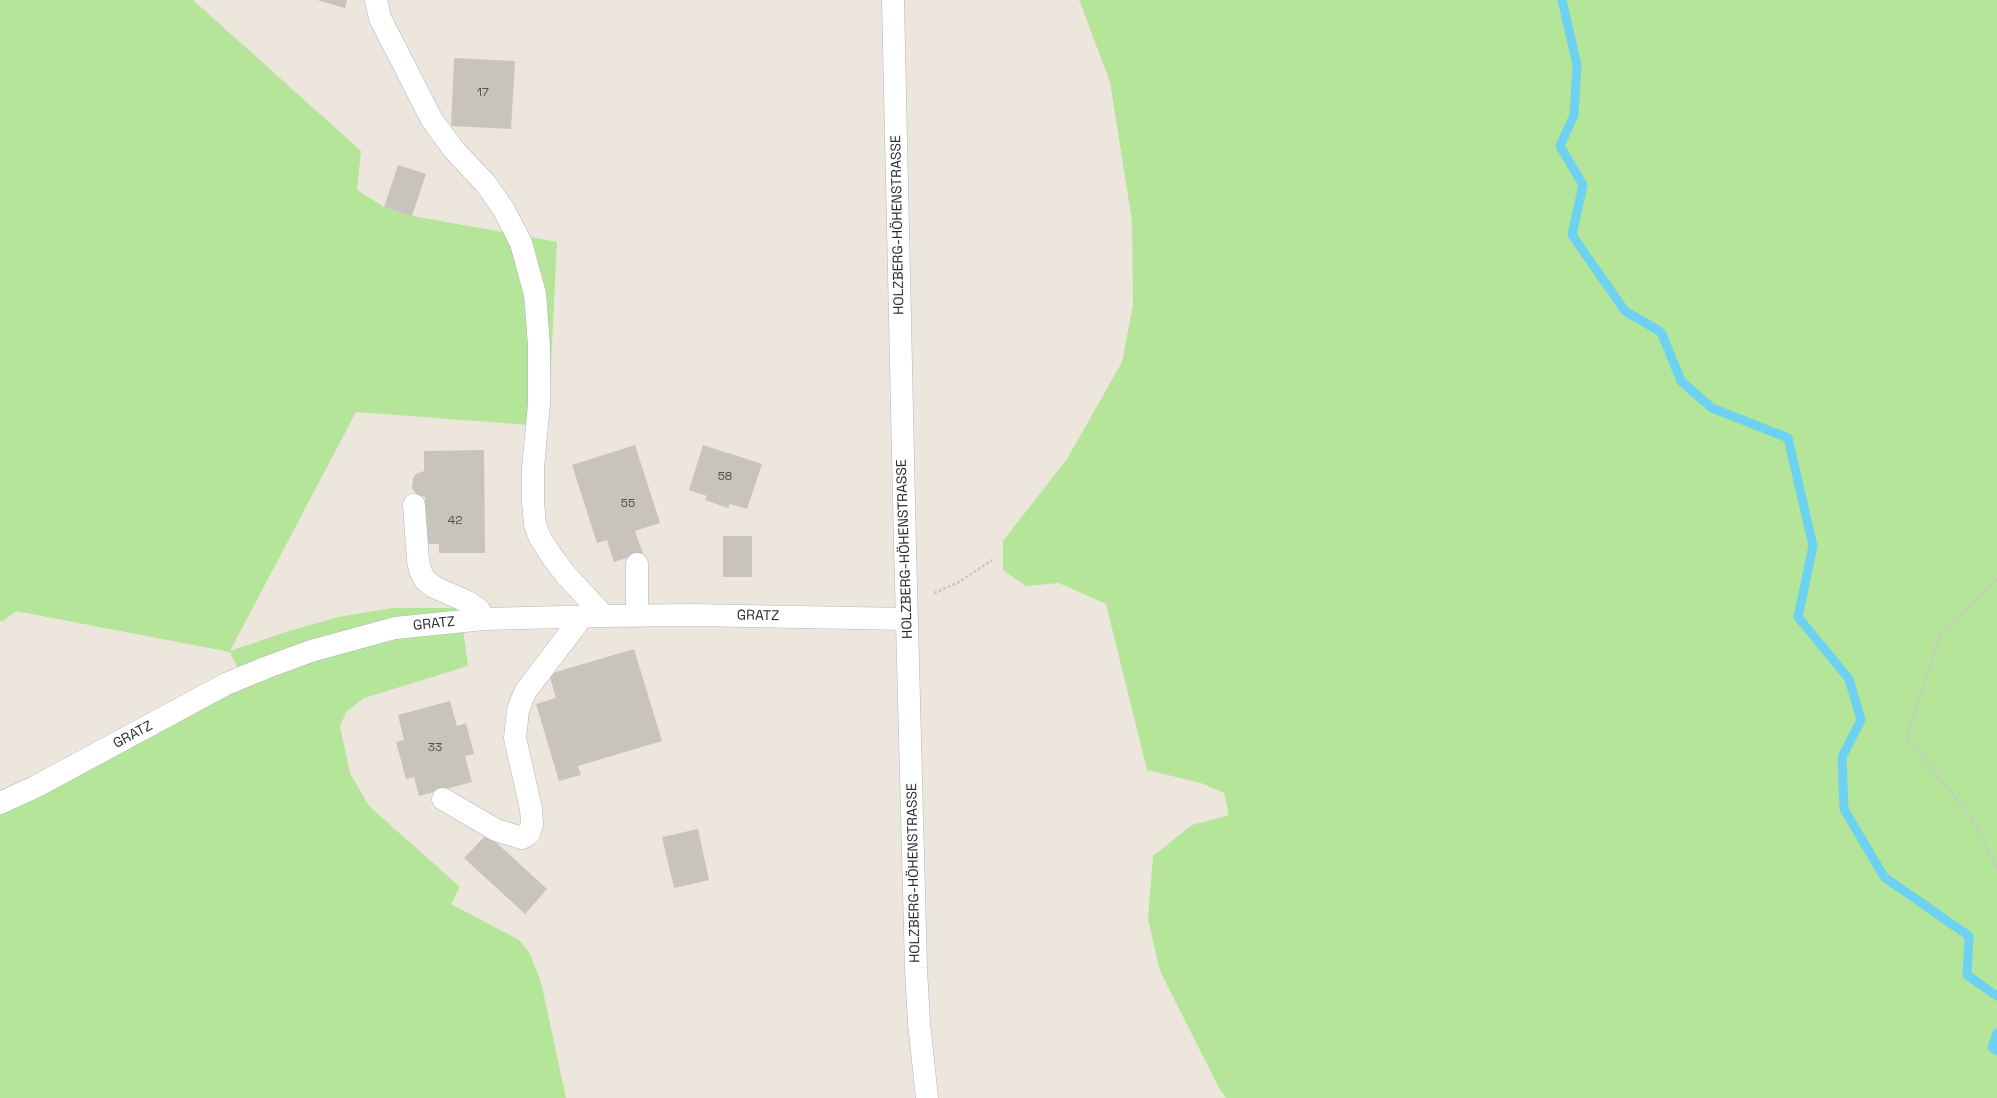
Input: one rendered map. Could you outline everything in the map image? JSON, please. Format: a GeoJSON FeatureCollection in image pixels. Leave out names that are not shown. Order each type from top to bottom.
{"type":"FeatureCollection","features":[{"type":"Feature","properties":{"kind":"street"},"geometry":{"type":"LineString","coordinates":[[376,0],[380,18],[432,120],[454,150],[486,184],[504,210],[521,243],[535,294],[539,345],[540,404],[533,468],[533,502],[535,524],[540,538],[552,558],[604,616]]}},
{"type":"Feature","properties":{"kind":"street","name":"HOLZBERG-HÖHENSTRASSE"},"geometry":{"type":"LineString","coordinates":[[893,0],[916,976],[919,1023],[927,1098]]}},
{"type":"Feature","properties":{"kind":"street"},"geometry":{"type":"LineString","coordinates":[[414,505],[418,560],[420,570],[425,580],[434,587],[468,602],[479,610],[484,619]]}},
{"type":"Feature","properties":{"kind":"street"},"geometry":{"type":"LineString","coordinates":[[637,564],[637,616]]}},
{"type":"Feature","properties":{"kind":"street","name":"GRATZ"},"geometry":{"type":"LineString","coordinates":[[0,804],[35,787],[226,684],[311,651],[395,628],[484,619],[907,609]]}},
{"type":"Feature","properties":{"kind":"street"},"geometry":{"type":"LineString","coordinates":[[443,799],[496,830],[522,838],[529,834],[532,824],[531,808],[515,738],[518,710],[525,692],[582,617]]}},
{"type":"Feature","properties":{"kind":"path"},"geometry":{"type":"LineString","coordinates":[[907,609],[925,596],[959,582],[992,560]]}},
{"type":"Feature","properties":{"kind":"path"},"geometry":{"type":"LineString","coordinates":[[1997,579],[1940,634],[1906,738],[1972,818],[1997,868]]}},
{"type":"Feature","properties":{"kind":"green space"},"geometry":{"type":"Polygon","coordinates":[[[0,0],[193,0],[361,151],[357,190],[384,207],[412,216],[508,233],[527,295],[530,425],[356,412],[230,651],[286,632],[338,617],[393,608],[459,608],[460,614],[239,671],[230,652],[16,611],[3,621],[0,621],[0,0]]]}},
{"type":"Feature","properties":{"kind":"green space"},"geometry":{"type":"Polygon","coordinates":[[[1079,0],[1997,0],[1997,1098],[1226,1098],[1219,1088],[1160,971],[1148,919],[1153,856],[1192,825],[1229,815],[1224,793],[1201,783],[1147,770],[1106,604],[1059,583],[1026,586],[1003,570],[1003,541],[1067,459],[1122,362],[1133,305],[1132,221],[1110,82],[1079,0]]]}},
{"type":"Feature","properties":{"kind":"green space"},"geometry":{"type":"Polygon","coordinates":[[[526,236],[557,242],[548,426],[545,426],[526,236]]]}},
{"type":"Feature","properties":{"kind":"green space"},"geometry":{"type":"Polygon","coordinates":[[[463,629],[468,666],[364,698],[346,712],[340,727],[350,773],[369,806],[460,887],[451,904],[519,940],[529,952],[541,982],[566,1098],[0,1098],[0,815],[40,796],[231,693],[268,677],[314,660],[397,638],[463,629]]]}},
{"type":"Feature","properties":{"kind":"building"},"geometry":{"type":"Polygon","coordinates":[[[317,0],[347,0],[345,8],[317,0]]]}},
{"type":"Feature","properties":{"kind":"building"},"geometry":{"type":"Polygon","coordinates":[[[454,58],[515,61],[511,129],[451,126],[454,58]]]}},
{"type":"Feature","properties":{"kind":"building"},"geometry":{"type":"Polygon","coordinates":[[[398,165],[426,174],[412,216],[384,207],[398,165]]]}},
{"type":"Feature","properties":{"kind":"building"},"geometry":{"type":"Polygon","coordinates":[[[635,445],[660,523],[635,531],[643,553],[614,562],[607,540],[597,543],[572,465],[635,445]]]}},
{"type":"Feature","properties":{"kind":"building"},"geometry":{"type":"Polygon","coordinates":[[[703,445],[762,464],[747,509],[730,504],[728,508],[705,500],[707,496],[689,490],[703,445]]]}},
{"type":"Feature","properties":{"kind":"building"},"geometry":{"type":"Polygon","coordinates":[[[484,450],[485,553],[439,553],[439,544],[425,544],[425,497],[417,495],[412,488],[413,478],[416,474],[424,471],[424,451],[484,450]]]}},
{"type":"Feature","properties":{"kind":"building"},"geometry":{"type":"Polygon","coordinates":[[[723,536],[752,536],[752,577],[723,577],[723,536]]]}},
{"type":"Feature","properties":{"kind":"building"},"geometry":{"type":"Polygon","coordinates":[[[634,649],[662,741],[578,766],[581,775],[559,781],[536,704],[556,698],[549,674],[634,649]]]}},
{"type":"Feature","properties":{"kind":"building"},"geometry":{"type":"Polygon","coordinates":[[[450,701],[457,726],[466,723],[474,754],[465,756],[472,782],[419,796],[414,777],[406,779],[396,742],[404,740],[398,715],[450,701]]]}},
{"type":"Feature","properties":{"kind":"building"},"geometry":{"type":"Polygon","coordinates":[[[698,829],[709,880],[674,888],[662,837],[698,829]]]}},
{"type":"Feature","properties":{"kind":"building"},"geometry":{"type":"Polygon","coordinates":[[[487,834],[547,889],[525,914],[464,858],[487,834]]]}},
{"type":"Feature","properties":{"kind":"waterway"},"geometry":{"type":"LineString","coordinates":[[1562,0],[1577,65],[1574,115],[1560,146],[1583,185],[1572,235],[1625,311],[1661,332],[1681,381],[1712,408],[1788,438],[1813,546],[1798,617],[1849,679],[1861,720],[1842,757],[1844,809],[1884,877],[1969,936],[1967,975],[1997,996]]}},
{"type":"Feature","properties":{"kind":"waterway"},"geometry":{"type":"LineString","coordinates":[[1997,1033],[1992,1048],[1997,1051]]}}]}
